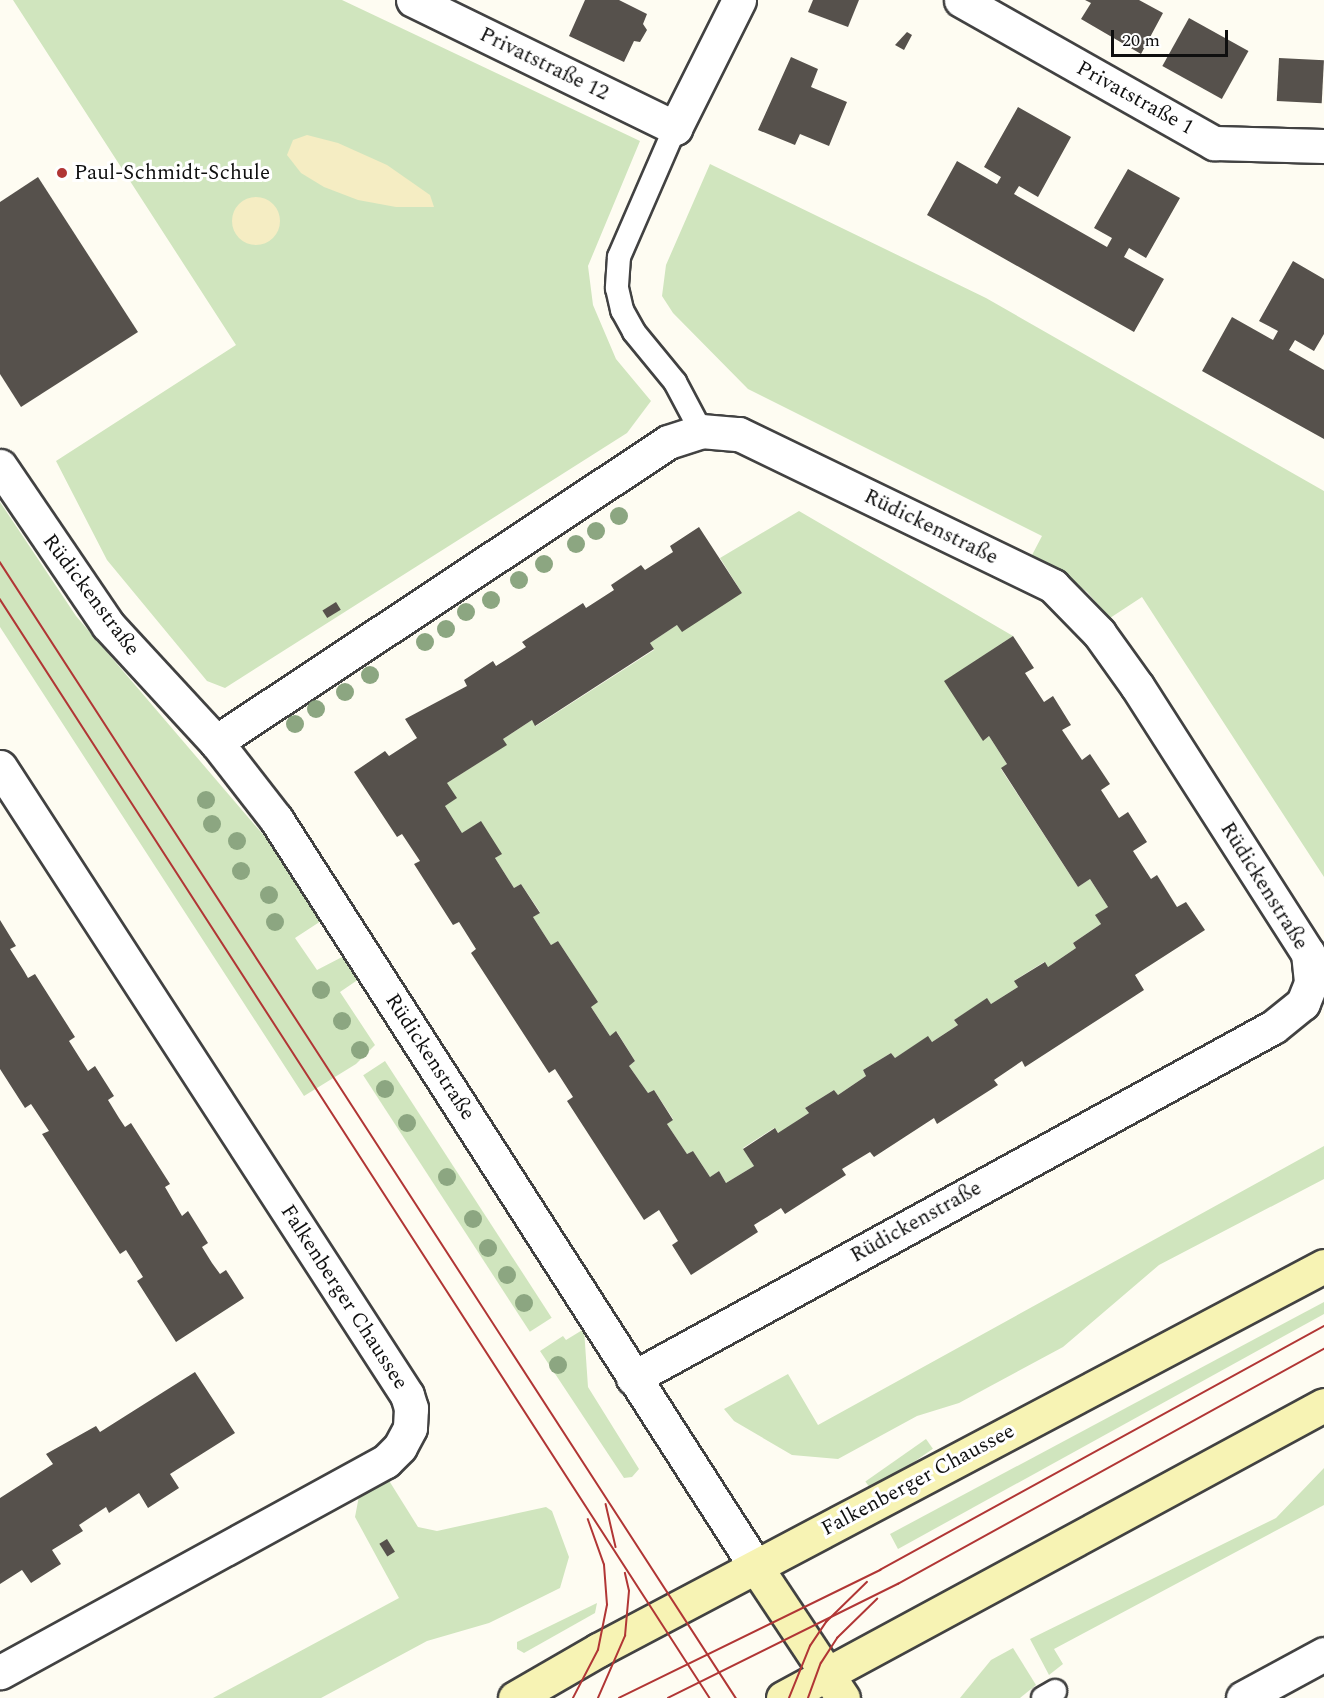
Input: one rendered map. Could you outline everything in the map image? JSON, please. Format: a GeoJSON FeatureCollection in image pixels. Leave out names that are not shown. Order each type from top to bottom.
{"type":"FeatureCollection","features":[{"type":"Feature","properties":{"kind":"main road","name":"Falkenberger Chaussee"},"geometry":{"type":"LineString","coordinates":[[515,1698],[756,1567],[1324,1266]]}},
{"type":"Feature","properties":{"kind":"main road"},"geometry":{"type":"LineString","coordinates":[[783,1698],[835,1686],[1324,1405]]}},
{"type":"Feature","properties":{"kind":"main road"},"geometry":{"type":"LineString","coordinates":[[756,1567],[835,1686]]}},
{"type":"Feature","properties":{"kind":"street","name":"Privatstraße 12"},"geometry":{"type":"LineString","coordinates":[[413,0],[671,138]]}},
{"type":"Feature","properties":{"kind":"street"},"geometry":{"type":"LineString","coordinates":[[671,138],[739,0]]}},
{"type":"Feature","properties":{"kind":"street","name":"Privatstraße 1"},"geometry":{"type":"LineString","coordinates":[[961,0],[1214,142],[1324,146]]}},
{"type":"Feature","properties":{"kind":"street","name":"Rüdickenstraße"},"geometry":{"type":"LineString","coordinates":[[216,742],[668,442],[701,431],[739,434],[1053,586],[1099,633],[1137,686],[1308,953],[1311,983],[1303,1003],[1273,1026],[633,1378]]}},
{"type":"Feature","properties":{"kind":"street","name":"Rüdickenstraße"},"geometry":{"type":"LineString","coordinates":[[0,466],[108,625],[216,742],[276,819],[756,1567]]}},
{"type":"Feature","properties":{"kind":"street","name":"Falkenberger Chaussee"},"geometry":{"type":"LineString","coordinates":[[0,767],[408,1395],[411,1408],[410,1428],[400,1447],[386,1461],[0,1671]]}},
{"type":"Feature","properties":{"kind":"street"},"geometry":{"type":"LineString","coordinates":[[1243,1698],[1324,1654]]}},
{"type":"Feature","properties":{"kind":"lane"},"geometry":{"type":"LineString","coordinates":[[671,138],[619,257],[617,288],[622,310],[634,332],[675,382],[701,431]]}},
{"type":"Feature","properties":{"kind":"green space"},"geometry":{"type":"Polygon","coordinates":[[[13,0],[342,0],[640,141],[588,266],[593,305],[616,359],[651,401],[627,433],[225,688],[207,681],[107,560],[56,461],[236,345],[13,0]]]}},
{"type":"Feature","properties":{"kind":"green space"},"geometry":{"type":"Polygon","coordinates":[[[710,164],[986,298],[1324,491],[1324,877],[1142,597],[1110,618],[1087,592],[1061,572],[1031,557],[1042,536],[748,389],[673,313],[662,296],[666,265],[710,164]]]}},
{"type":"Feature","properties":{"kind":"green space"},"geometry":{"type":"Polygon","coordinates":[[[0,502],[76,616],[271,844],[321,921],[295,938],[317,970],[344,956],[359,979],[340,992],[375,1045],[356,1064],[304,1096],[0,627],[0,502]]]}},
{"type":"Feature","properties":{"kind":"green space"},"geometry":{"type":"Polygon","coordinates":[[[799,511],[1013,636],[945,681],[984,740],[989,736],[1007,764],[1001,769],[1078,887],[1090,879],[1108,907],[1096,915],[1101,924],[1073,943],[1076,948],[1048,967],[1044,962],[1015,980],[1018,987],[991,1004],[987,999],[954,1020],[958,1025],[932,1042],[928,1037],[895,1058],[891,1053],[863,1070],[866,1076],[838,1095],[834,1090],[805,1108],[809,1113],[779,1133],[774,1128],[743,1148],[754,1166],[726,1183],[719,1171],[710,1177],[693,1151],[687,1154],[667,1124],[673,1119],[654,1090],[648,1093],[629,1066],[635,1061],[617,1032],[610,1036],[591,1007],[577,970],[558,941],[551,945],[533,917],[540,912],[521,884],[514,888],[495,858],[501,854],[462,833],[445,806],[447,783],[506,745],[503,739],[532,720],[536,726],[654,650],[650,643],[677,625],[742,593],[720,558],[799,511]]]}},
{"type":"Feature","properties":{"kind":"green space"},"geometry":{"type":"Polygon","coordinates":[[[385,1061],[552,1318],[530,1332],[363,1075],[385,1061]]]}},
{"type":"Feature","properties":{"kind":"green space"},"geometry":{"type":"Polygon","coordinates":[[[1324,1146],[1324,1179],[1159,1265],[1063,1347],[959,1403],[917,1416],[838,1459],[792,1455],[734,1421],[724,1409],[788,1374],[818,1425],[1324,1146]]]}},
{"type":"Feature","properties":{"kind":"green space"},"geometry":{"type":"Polygon","coordinates":[[[1324,1302],[1324,1314],[898,1549],[890,1534],[1324,1302]]]}},
{"type":"Feature","properties":{"kind":"green space"},"geometry":{"type":"Polygon","coordinates":[[[584,1329],[588,1387],[639,1469],[632,1477],[624,1478],[540,1351],[563,1336],[566,1340],[584,1329]]]}},
{"type":"Feature","properties":{"kind":"green space"},"geometry":{"type":"Polygon","coordinates":[[[926,1439],[933,1449],[872,1491],[865,1481],[926,1439]]]}},
{"type":"Feature","properties":{"kind":"green space"},"geometry":{"type":"Polygon","coordinates":[[[1324,1468],[1324,1505],[1054,1649],[1063,1664],[1049,1675],[1030,1639],[1276,1518],[1324,1468]]]}},
{"type":"Feature","properties":{"kind":"green space"},"geometry":{"type":"Polygon","coordinates":[[[388,1479],[418,1527],[437,1531],[546,1507],[552,1511],[569,1557],[560,1588],[489,1623],[427,1641],[321,1698],[213,1698],[399,1598],[355,1517],[359,1496],[388,1479]]]}},
{"type":"Feature","properties":{"kind":"green space"},"geometry":{"type":"Polygon","coordinates":[[[597,1603],[595,1613],[524,1653],[517,1649],[517,1642],[597,1603]]]}},
{"type":"Feature","properties":{"kind":"green space"},"geometry":{"type":"Polygon","coordinates":[[[1013,1648],[1036,1685],[1020,1698],[960,1698],[991,1660],[1013,1648]]]}},
{"type":"Feature","properties":{"kind":"sand"},"geometry":{"type":"Polygon","coordinates":[[[307,135],[338,143],[387,165],[430,195],[434,207],[396,207],[358,200],[324,187],[301,173],[287,155],[293,140],[307,135]]]}},
{"type":"Feature","properties":{"kind":"sand"},"geometry":{"type":"Polygon","coordinates":[[[256,197],[273,204],[280,221],[273,238],[256,245],[239,238],[232,221],[239,204],[256,197]]]}},
{"type":"Feature","properties":{"kind":"building"},"geometry":{"type":"Polygon","coordinates":[[[585,0],[619,0],[647,14],[643,24],[647,30],[640,42],[634,41],[624,62],[569,36],[585,0]]]}},
{"type":"Feature","properties":{"kind":"building"},"geometry":{"type":"Polygon","coordinates":[[[813,0],[859,0],[848,27],[808,12],[813,0]]]}},
{"type":"Feature","properties":{"kind":"building"},"geometry":{"type":"Polygon","coordinates":[[[1085,0],[1139,0],[1163,13],[1141,54],[1081,19],[1091,3],[1085,0]]]}},
{"type":"Feature","properties":{"kind":"building"},"geometry":{"type":"Polygon","coordinates":[[[1189,18],[1248,51],[1222,99],[1162,66],[1189,18]]]}},
{"type":"Feature","properties":{"kind":"building"},"geometry":{"type":"Polygon","coordinates":[[[907,32],[912,35],[904,50],[895,45],[907,32]]]}},
{"type":"Feature","properties":{"kind":"building"},"geometry":{"type":"Polygon","coordinates":[[[791,57],[818,69],[811,87],[847,102],[829,146],[800,134],[795,145],[758,130],[791,57]]]}},
{"type":"Feature","properties":{"kind":"building"},"geometry":{"type":"Polygon","coordinates":[[[1279,58],[1324,60],[1322,103],[1277,101],[1279,58]]]}},
{"type":"Feature","properties":{"kind":"building"},"geometry":{"type":"Polygon","coordinates":[[[1018,107],[1071,137],[1038,197],[1019,186],[1014,194],[1107,247],[1112,238],[1094,228],[1128,169],[1180,198],[1146,258],[1129,248],[1124,257],[1164,279],[1134,332],[927,215],[957,161],[997,184],[1001,177],[984,167],[1018,107]]]}},
{"type":"Feature","properties":{"kind":"building"},"geometry":{"type":"Polygon","coordinates":[[[38,177],[138,332],[21,407],[0,374],[0,202],[38,177]]]}},
{"type":"Feature","properties":{"kind":"building"},"geometry":{"type":"Polygon","coordinates":[[[1293,261],[1324,279],[1324,334],[1314,351],[1295,340],[1289,350],[1324,370],[1324,439],[1202,371],[1232,317],[1273,340],[1278,331],[1259,321],[1293,261]]]}},
{"type":"Feature","properties":{"kind":"building"},"geometry":{"type":"Polygon","coordinates":[[[699,527],[742,593],[682,632],[677,625],[650,643],[654,649],[535,726],[532,720],[503,739],[507,745],[447,783],[457,798],[445,806],[462,833],[481,821],[502,854],[495,858],[514,888],[521,884],[540,913],[533,917],[551,945],[558,941],[598,1002],[591,1007],[610,1036],[616,1031],[635,1061],[629,1066],[648,1093],[654,1090],[673,1120],[667,1124],[687,1154],[693,1151],[710,1177],[719,1171],[726,1183],[754,1166],[743,1149],[775,1128],[778,1133],[809,1113],[805,1108],[834,1090],[838,1095],[866,1076],[863,1070],[891,1053],[895,1058],[928,1036],[932,1042],[958,1025],[954,1020],[987,998],[991,1004],[1018,987],[1014,981],[1045,962],[1048,967],[1076,948],[1073,943],[1101,924],[1095,915],[1108,907],[1090,879],[1078,887],[1001,768],[1007,764],[989,736],[983,741],[944,681],[1013,636],[1034,668],[1025,673],[1044,702],[1053,696],[1071,725],[1062,730],[1082,760],[1090,754],[1110,784],[1101,790],[1119,818],[1128,812],[1147,842],[1133,851],[1151,879],[1157,875],[1177,907],[1186,902],[1205,930],[1135,975],[1144,990],[1025,1067],[1022,1061],[994,1080],[998,1085],[937,1124],[934,1118],[874,1157],[870,1152],[842,1169],[846,1175],[785,1214],[781,1208],[754,1225],[758,1232],[691,1275],[672,1245],[678,1241],[659,1210],[644,1220],[567,1101],[573,1097],[555,1069],[549,1073],[471,953],[476,949],[459,922],[453,925],[414,864],[420,861],[402,834],[397,837],[354,772],[385,751],[389,756],[417,738],[405,719],[467,686],[464,680],[493,661],[496,666],[526,647],[522,642],[583,603],[586,608],[614,590],[611,585],[641,565],[645,570],[673,552],[670,546],[699,527]]]}},
{"type":"Feature","properties":{"kind":"building"},"geometry":{"type":"Polygon","coordinates":[[[336,602],[341,610],[327,618],[322,610],[336,602]]]}},
{"type":"Feature","properties":{"kind":"building"},"geometry":{"type":"Polygon","coordinates":[[[0,920],[16,946],[10,949],[28,978],[35,974],[75,1037],[69,1041],[88,1071],[95,1066],[114,1096],[108,1100],[119,1118],[125,1127],[131,1123],[170,1184],[165,1187],[182,1216],[188,1211],[208,1243],[202,1247],[212,1263],[220,1274],[226,1270],[244,1298],[176,1342],[137,1281],[143,1277],[126,1250],[120,1254],[42,1134],[49,1131],[31,1104],[25,1108],[0,1069],[0,920]]]}},
{"type":"Feature","properties":{"kind":"building"},"geometry":{"type":"Polygon","coordinates":[[[195,1372],[235,1433],[170,1474],[179,1488],[148,1508],[139,1493],[109,1513],[106,1507],[79,1525],[83,1531],[52,1550],[61,1564],[31,1583],[22,1570],[0,1584],[0,1498],[53,1464],[46,1454],[96,1426],[100,1432],[195,1372]]]}},
{"type":"Feature","properties":{"kind":"building"},"geometry":{"type":"Polygon","coordinates":[[[387,1539],[395,1552],[387,1556],[379,1544],[387,1539]]]}},
{"type":"Feature","properties":{"kind":"tram line"},"geometry":{"type":"LineString","coordinates":[[0,562],[736,1698]]}},
{"type":"Feature","properties":{"kind":"tram line"},"geometry":{"type":"LineString","coordinates":[[0,599],[710,1698]]}},
{"type":"Feature","properties":{"kind":"tram line"},"geometry":{"type":"LineString","coordinates":[[619,1698],[880,1570],[1324,1326]]}},
{"type":"Feature","properties":{"kind":"tram line"},"geometry":{"type":"LineString","coordinates":[[668,1698],[898,1584],[1324,1349]]}},
{"type":"Feature","properties":{"kind":"tram line"},"geometry":{"type":"LineString","coordinates":[[606,1504],[616,1547]]}},
{"type":"Feature","properties":{"kind":"tram line"},"geometry":{"type":"LineString","coordinates":[[573,1698],[598,1650],[607,1605],[604,1565],[588,1520]]}},
{"type":"Feature","properties":{"kind":"tram line"},"geometry":{"type":"LineString","coordinates":[[598,1698],[625,1636],[629,1591],[625,1573]]}},
{"type":"Feature","properties":{"kind":"tram line"},"geometry":{"type":"LineString","coordinates":[[789,1698],[810,1646],[826,1622],[867,1582]]}},
{"type":"Feature","properties":{"kind":"tram line"},"geometry":{"type":"LineString","coordinates":[[808,1698],[821,1663],[837,1638],[877,1599]]}},
{"type":"Feature","properties":{"kind":"place","name":"Paul-Schmidt-Schule"},"geometry":{"type":"Point","coordinates":[62,173]}}]}
